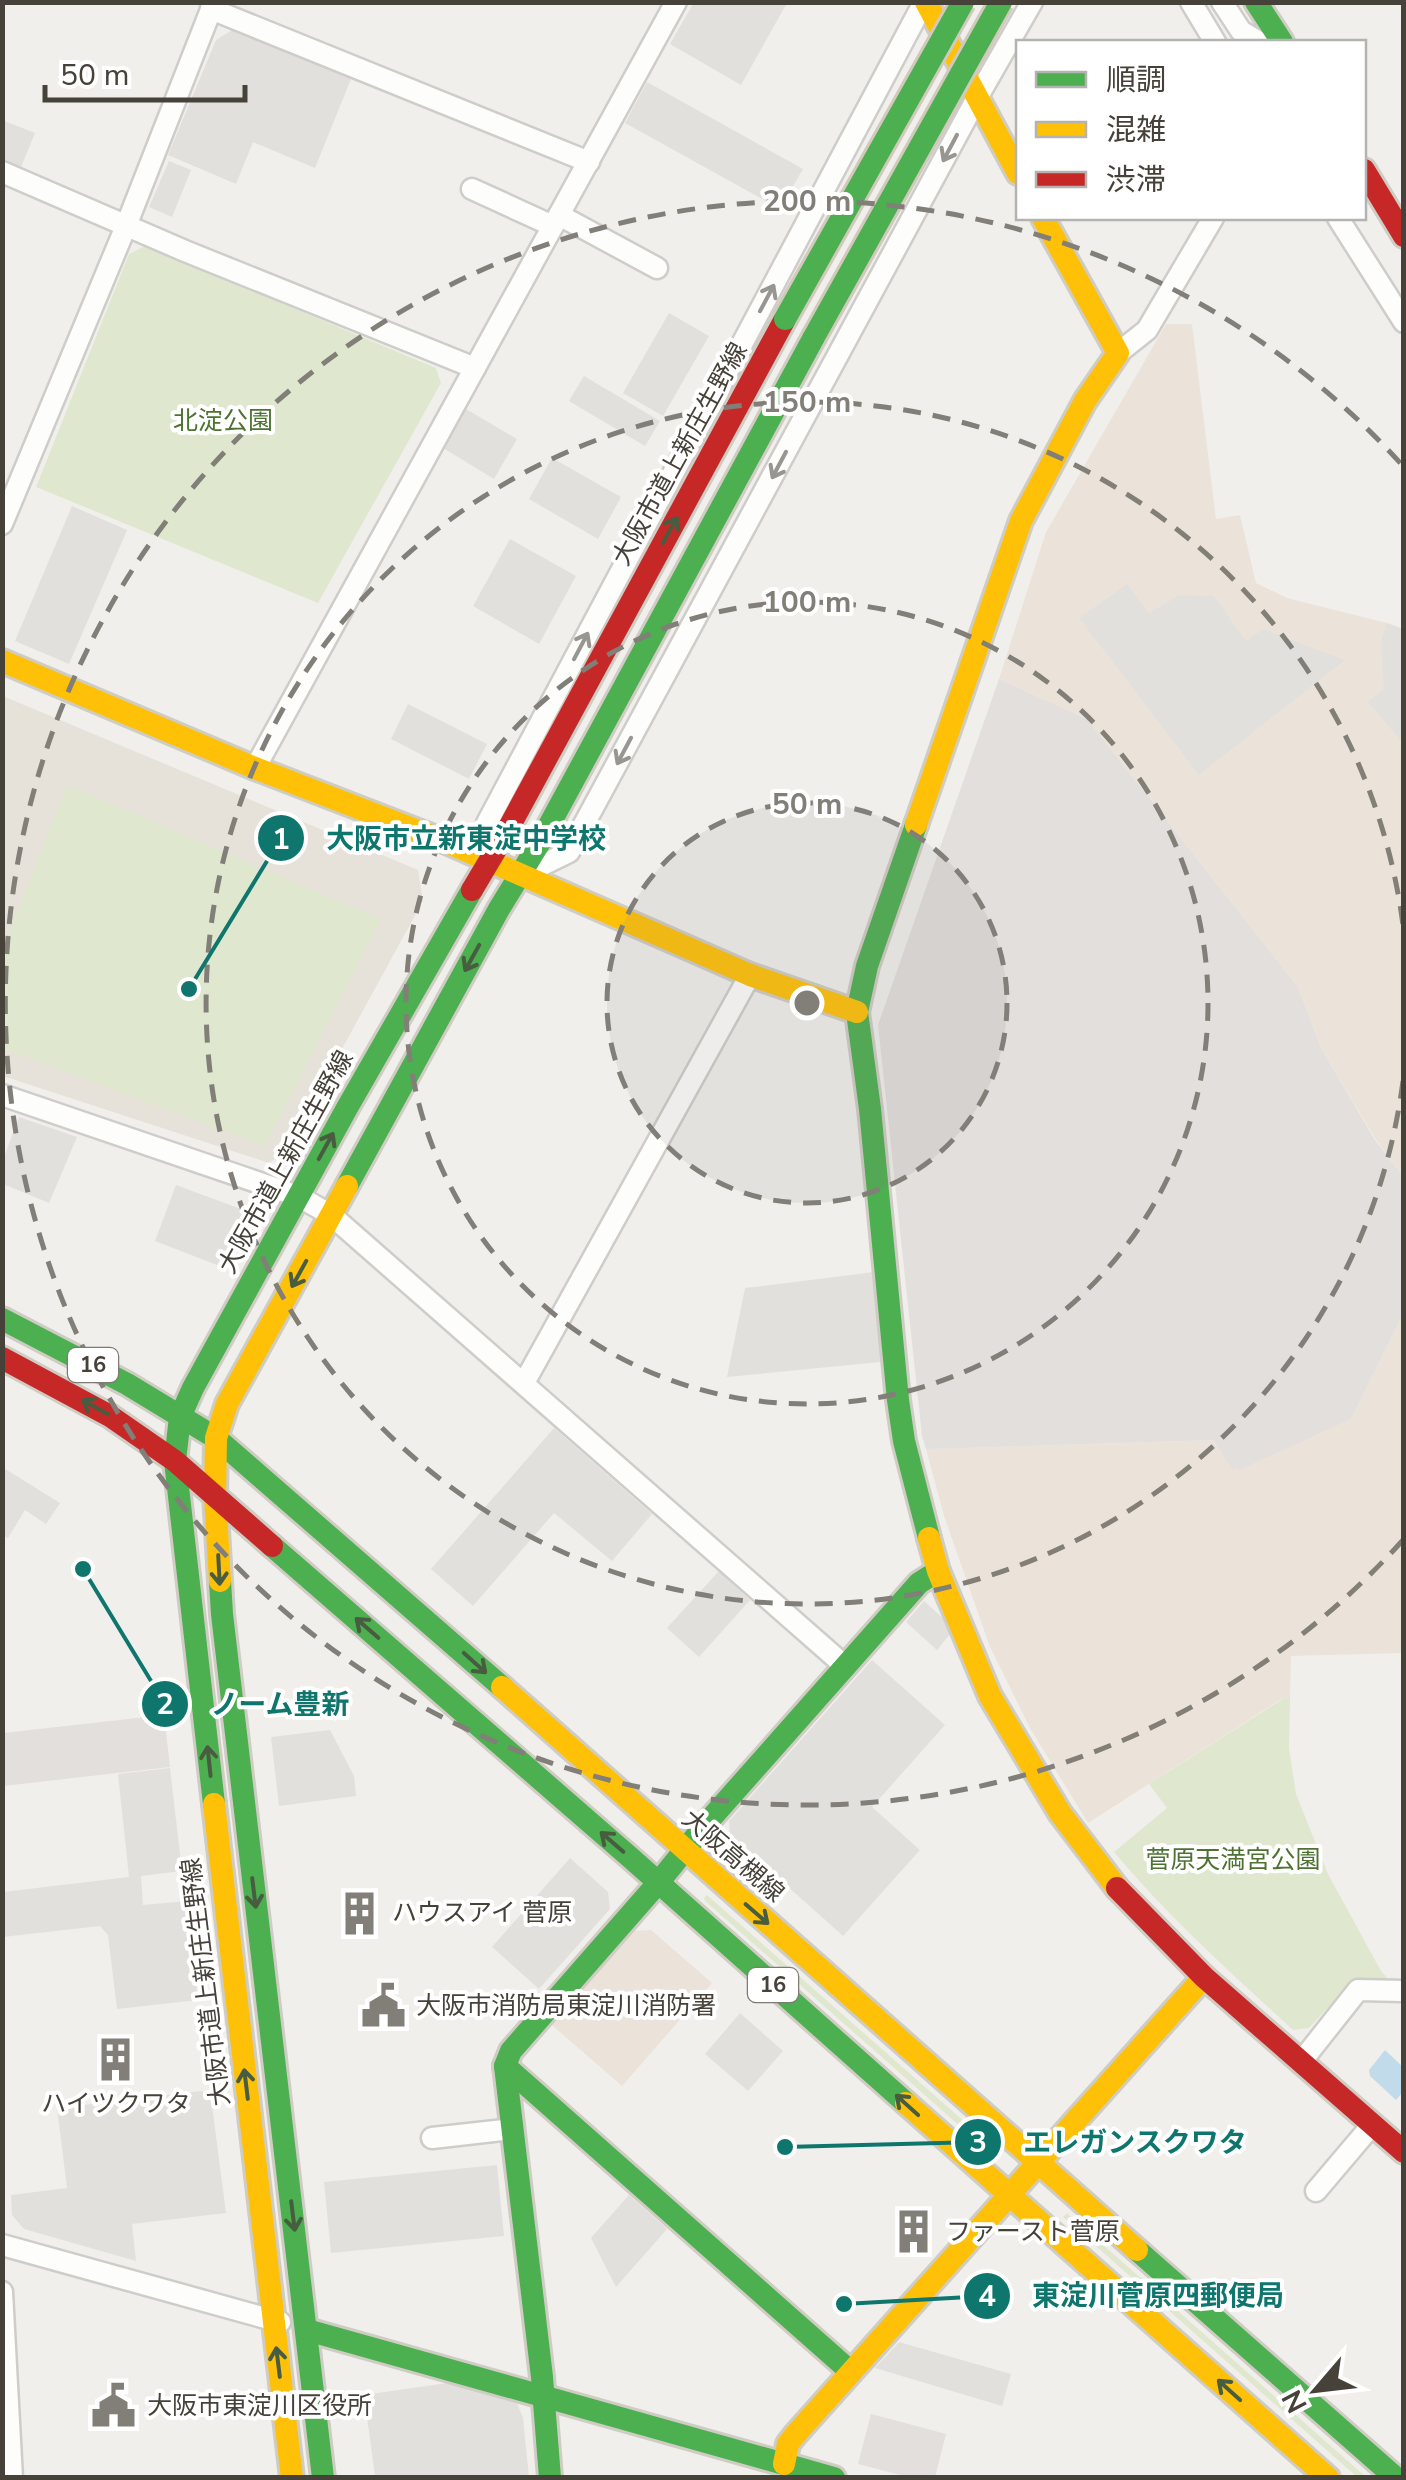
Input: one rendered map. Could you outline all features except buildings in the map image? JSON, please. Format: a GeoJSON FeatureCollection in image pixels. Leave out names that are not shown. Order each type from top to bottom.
{"type":"FeatureCollection","features":[{"type":"Feature","properties":{"kind":"main road"},"geometry":{"type":"LineString","coordinates":[[925,2],[1016,169]]}},
{"type":"Feature","properties":{"kind":"main road","name":"大阪市道上新庄生野線"},"geometry":{"type":"LineString","coordinates":[[292,2478],[176,1461],[180,1416],[298,1196],[489,860],[963,2]]}},
{"type":"Feature","properties":{"kind":"main road"},"geometry":{"type":"LineString","coordinates":[[323,2478],[222,1614],[216,1438],[227,1404],[1001,2]]}},
{"type":"Feature","properties":{"kind":"main road"},"geometry":{"type":"LineString","coordinates":[[1256,2],[1281,40]]}},
{"type":"Feature","properties":{"kind":"main road"},"geometry":{"type":"LineString","coordinates":[[1366,173],[1404,236]]}},
{"type":"Feature","properties":{"kind":"main road"},"geometry":{"type":"LineString","coordinates":[[1044,220],[1118,353],[1086,402],[1022,521],[867,966],[857,1012],[904,1442],[938,1572],[990,1696],[1060,1813],[1122,1896],[1204,1978],[1404,2152]]}},
{"type":"Feature","properties":{"kind":"main road"},"geometry":{"type":"LineString","coordinates":[[2,661],[255,768],[444,841],[750,975],[857,1012]]}},
{"type":"Feature","properties":{"kind":"main road","name":"大阪高槻線"},"geometry":{"type":"LineString","coordinates":[[2,1319],[99,1368],[216,1438],[428,1620],[1396,2478]]}},
{"type":"Feature","properties":{"kind":"main road","name":"16"},"geometry":{"type":"LineString","coordinates":[[2,1358],[110,1416],[176,1461],[1328,2478]]}},
{"type":"Feature","properties":{"kind":"main road"},"geometry":{"type":"LineString","coordinates":[[550,2478],[505,2066],[511,2051],[919,1583],[938,1572]]}},
{"type":"Feature","properties":{"kind":"main road"},"geometry":{"type":"LineString","coordinates":[[782,2471],[788,2444],[1204,1978]]}},
{"type":"Feature","properties":{"kind":"main road"},"geometry":{"type":"LineString","coordinates":[[505,2066],[851,2372]]}},
{"type":"Feature","properties":{"kind":"main road"},"geometry":{"type":"LineString","coordinates":[[306,2330],[543,2396],[782,2471],[834,2478]]}},
{"type":"Feature","properties":{"kind":"street"},"geometry":{"type":"LineString","coordinates":[[255,768],[676,2]]}},
{"type":"Feature","properties":{"kind":"street"},"geometry":{"type":"LineString","coordinates":[[489,860],[487,824],[925,2]]}},
{"type":"Feature","properties":{"kind":"street"},"geometry":{"type":"LineString","coordinates":[[522,875],[569,852],[1032,2]]}},
{"type":"Feature","properties":{"kind":"street"},"geometry":{"type":"LineString","coordinates":[[1191,2],[1213,40]]}},
{"type":"Feature","properties":{"kind":"street"},"geometry":{"type":"LineString","coordinates":[[1222,2],[1241,31],[1256,40]]}},
{"type":"Feature","properties":{"kind":"street"},"geometry":{"type":"LineString","coordinates":[[2,524],[212,6],[589,162]]}},
{"type":"Feature","properties":{"kind":"street"},"geometry":{"type":"LineString","coordinates":[[2,172],[475,368]]}},
{"type":"Feature","properties":{"kind":"street"},"geometry":{"type":"LineString","coordinates":[[472,189],[556,221],[657,268]]}},
{"type":"Feature","properties":{"kind":"street"},"geometry":{"type":"LineString","coordinates":[[1118,353],[1147,330],[1211,220]]}},
{"type":"Feature","properties":{"kind":"street"},"geometry":{"type":"LineString","coordinates":[[1339,220],[1404,322]]}},
{"type":"Feature","properties":{"kind":"street"},"geometry":{"type":"LineString","coordinates":[[524,1383],[750,975]]}},
{"type":"Feature","properties":{"kind":"street"},"geometry":{"type":"LineString","coordinates":[[2,1095],[298,1196],[331,1215],[846,1666]]}},
{"type":"Feature","properties":{"kind":"street"},"geometry":{"type":"LineString","coordinates":[[1301,2062],[1358,1990],[1404,1991]]}},
{"type":"Feature","properties":{"kind":"street"},"geometry":{"type":"LineString","coordinates":[[1316,2191],[1372,2125]]}},
{"type":"Feature","properties":{"kind":"street"},"geometry":{"type":"LineString","coordinates":[[432,2138],[512,2128]]}},
{"type":"Feature","properties":{"kind":"street"},"geometry":{"type":"LineString","coordinates":[[2,2245],[306,2330]]}},
{"type":"Feature","properties":{"kind":"street"},"geometry":{"type":"LineString","coordinates":[[2,2292],[6,2442],[12,2478]]}},
{"type":"Feature","properties":{"kind":"shaded area"},"geometry":{"type":"Polygon","coordinates":[[[694,2],[787,3],[741,85],[670,44],[694,2]]]}},
{"type":"Feature","properties":{"kind":"shaded area"},"geometry":{"type":"Polygon","coordinates":[[[234,29],[351,79],[315,168],[253,142],[236,184],[168,155],[216,40],[234,29]]]}},
{"type":"Feature","properties":{"kind":"shaded area"},"geometry":{"type":"Polygon","coordinates":[[[647,82],[803,169],[780,209],[625,123],[647,82]]]}},
{"type":"Feature","properties":{"kind":"shaded area"},"geometry":{"type":"Polygon","coordinates":[[[2,120],[35,133],[21,167],[3,160],[2,120]]]}},
{"type":"Feature","properties":{"kind":"shaded area"},"geometry":{"type":"Polygon","coordinates":[[[169,161],[191,170],[172,217],[149,207],[169,161]]]}},
{"type":"Feature","properties":{"kind":"shaded area"},"geometry":{"type":"Polygon","coordinates":[[[669,313],[709,336],[663,416],[623,393],[669,313]]]}},
{"type":"Feature","properties":{"kind":"shaded area"},"geometry":{"type":"Polygon","coordinates":[[[1166,324],[1192,324],[1216,519],[1240,515],[1256,583],[1287,598],[1403,629],[1403,1176],[1376,1140],[1321,1048],[1298,987],[1087,719],[999,679],[1046,532],[1166,324]]]}},
{"type":"Feature","properties":{"kind":"shaded area"},"geometry":{"type":"Polygon","coordinates":[[[584,376],[660,421],[645,446],[569,401],[584,376]]]}},
{"type":"Feature","properties":{"kind":"shaded area"},"geometry":{"type":"Polygon","coordinates":[[[466,409],[517,439],[494,479],[443,448],[466,409]]]}},
{"type":"Feature","properties":{"kind":"shaded area"},"geometry":{"type":"Polygon","coordinates":[[[552,458],[621,497],[598,539],[529,499],[552,458]]]}},
{"type":"Feature","properties":{"kind":"shaded area"},"geometry":{"type":"Polygon","coordinates":[[[72,506],[127,530],[69,664],[15,641],[72,506]]]}},
{"type":"Feature","properties":{"kind":"shaded area"},"geometry":{"type":"Polygon","coordinates":[[[510,539],[576,576],[539,644],[473,606],[510,539]]]}},
{"type":"Feature","properties":{"kind":"shaded area"},"geometry":{"type":"Polygon","coordinates":[[[1127,584],[1149,613],[1179,595],[1214,596],[1246,641],[1263,629],[1345,660],[1199,775],[1079,618],[1127,584]]]}},
{"type":"Feature","properties":{"kind":"shaded area"},"geometry":{"type":"Polygon","coordinates":[[[1387,623],[1403,629],[1403,743],[1368,702],[1384,689],[1381,641],[1387,623]]]}},
{"type":"Feature","properties":{"kind":"shaded area"},"geometry":{"type":"Polygon","coordinates":[[[999,679],[1087,719],[1298,987],[1321,1048],[1375,1140],[1403,1176],[1403,1314],[1351,1419],[1239,1470],[1232,1470],[1214,1440],[926,1449],[922,1436],[878,1025],[999,679]]]}},
{"type":"Feature","properties":{"kind":"shaded area"},"geometry":{"type":"Polygon","coordinates":[[[3,696],[418,870],[423,901],[285,1153],[269,1163],[3,1076],[3,696]]]}},
{"type":"Feature","properties":{"kind":"shaded area"},"geometry":{"type":"Polygon","coordinates":[[[408,704],[487,744],[469,779],[391,739],[408,704]]]}},
{"type":"Feature","properties":{"kind":"shaded area"},"geometry":{"type":"Polygon","coordinates":[[[19,1117],[77,1137],[49,1203],[3,1184],[3,1160],[19,1117]]]}},
{"type":"Feature","properties":{"kind":"shaded area"},"geometry":{"type":"Polygon","coordinates":[[[176,1185],[249,1212],[217,1265],[155,1241],[176,1185]]]}},
{"type":"Feature","properties":{"kind":"shaded area"},"geometry":{"type":"Polygon","coordinates":[[[874,1272],[881,1362],[727,1377],[745,1288],[874,1272]]]}},
{"type":"Feature","properties":{"kind":"shaded area"},"geometry":{"type":"Polygon","coordinates":[[[1403,1314],[1403,1653],[1291,1656],[1290,1699],[1283,1698],[1088,1823],[1031,1730],[990,1647],[944,1516],[926,1449],[1215,1440],[1232,1470],[1351,1419],[1403,1314]]]}},
{"type":"Feature","properties":{"kind":"shaded area"},"geometry":{"type":"Polygon","coordinates":[[[554,1428],[652,1514],[612,1561],[554,1513],[473,1606],[431,1569],[554,1428]]]}},
{"type":"Feature","properties":{"kind":"shaded area"},"geometry":{"type":"Polygon","coordinates":[[[2,1467],[60,1503],[46,1524],[25,1510],[8,1538],[3,1535],[2,1467]]]}},
{"type":"Feature","properties":{"kind":"shaded area"},"geometry":{"type":"Polygon","coordinates":[[[719,1571],[750,1600],[699,1657],[667,1628],[719,1571]]]}},
{"type":"Feature","properties":{"kind":"shaded area"},"geometry":{"type":"Polygon","coordinates":[[[924,1601],[946,1621],[950,1634],[937,1650],[906,1622],[924,1601]]]}},
{"type":"Feature","properties":{"kind":"shaded area"},"geometry":{"type":"Polygon","coordinates":[[[872,1660],[945,1725],[872,1807],[920,1850],[843,1936],[730,1835],[729,1821],[872,1660]]]}},
{"type":"Feature","properties":{"kind":"shaded area"},"geometry":{"type":"Polygon","coordinates":[[[164,1715],[170,1767],[3,1786],[3,1733],[164,1715]]]}},
{"type":"Feature","properties":{"kind":"shaded area"},"geometry":{"type":"Polygon","coordinates":[[[330,1730],[354,1776],[356,1796],[279,1806],[271,1737],[330,1730]]]}},
{"type":"Feature","properties":{"kind":"shaded area"},"geometry":{"type":"Polygon","coordinates":[[[170,1768],[182,1871],[141,1876],[143,1905],[187,1901],[198,2000],[117,2009],[108,1935],[100,1926],[3,1937],[3,1892],[129,1877],[118,1774],[170,1768]]]}},
{"type":"Feature","properties":{"kind":"shaded area"},"geometry":{"type":"Polygon","coordinates":[[[570,1858],[608,1892],[610,1909],[539,1989],[492,1947],[570,1858]]]}},
{"type":"Feature","properties":{"kind":"shaded area"},"geometry":{"type":"Polygon","coordinates":[[[651,1930],[712,1983],[622,2086],[552,2025],[633,1931],[651,1930]]]}},
{"type":"Feature","properties":{"kind":"shaded area"},"geometry":{"type":"Polygon","coordinates":[[[740,2013],[783,2051],[748,2091],[705,2054],[740,2013]]]}},
{"type":"Feature","properties":{"kind":"shaded area"},"geometry":{"type":"Polygon","coordinates":[[[210,2090],[226,2213],[132,2224],[136,2261],[24,2229],[12,2215],[11,2195],[67,2188],[57,2108],[210,2090]]]}},
{"type":"Feature","properties":{"kind":"shaded area"},"geometry":{"type":"Polygon","coordinates":[[[497,2165],[504,2236],[331,2253],[324,2182],[497,2165]]]}},
{"type":"Feature","properties":{"kind":"shaded area"},"geometry":{"type":"Polygon","coordinates":[[[629,2195],[667,2229],[616,2287],[591,2238],[629,2195]]]}},
{"type":"Feature","properties":{"kind":"shaded area"},"geometry":{"type":"Polygon","coordinates":[[[899,2342],[1011,2374],[1002,2406],[875,2368],[899,2342]]]}},
{"type":"Feature","properties":{"kind":"shaded area"},"geometry":{"type":"Polygon","coordinates":[[[447,2383],[517,2403],[523,2418],[529,2477],[367,2477],[375,2476],[364,2395],[447,2383]]]}},
{"type":"Feature","properties":{"kind":"shaded area"},"geometry":{"type":"Polygon","coordinates":[[[871,2414],[946,2434],[935,2477],[908,2477],[858,2464],[871,2414]]]}},
{"type":"Feature","properties":{"kind":"green space","name":"北淀公園"},"geometry":{"type":"Polygon","coordinates":[[[145,246],[436,368],[441,383],[318,603],[36,487],[129,254],[145,246]]]}},
{"type":"Feature","properties":{"kind":"green space"},"geometry":{"type":"Polygon","coordinates":[[[67,785],[381,919],[265,1146],[3,1048],[3,950],[67,785]]]}},
{"type":"Feature","properties":{"kind":"green space","name":"菅原天満宮公園"},"geometry":{"type":"Polygon","coordinates":[[[1284,1698],[1290,1699],[1289,1748],[1296,1794],[1328,1874],[1381,1971],[1391,1982],[1355,1978],[1309,2028],[1293,2030],[1178,1922],[1114,1852],[1167,1808],[1149,1784],[1284,1698]]]}},
{"type":"Feature","properties":{"kind":"green space"},"geometry":{"type":"Polygon","coordinates":[[[707,1895],[983,2138],[979,2143],[705,1901],[707,1895]]]}},
{"type":"Feature","properties":{"kind":"green space"},"geometry":{"type":"Polygon","coordinates":[[[1067,2213],[1366,2477],[1357,2477],[1063,2217],[1067,2213]]]}},
{"type":"Feature","properties":{"kind":"water"},"geometry":{"type":"Polygon","coordinates":[[[1385,2050],[1403,2067],[1403,2092],[1396,2100],[1370,2076],[1369,2070],[1385,2050]]]}},
{"type":"Feature","properties":{"kind":"traffic: fast"},"geometry":{"type":"LineString","coordinates":[[785,319],[963,2]]}},
{"type":"Feature","properties":{"kind":"traffic: fast"},"geometry":{"type":"LineString","coordinates":[[814,337],[1001,2]]}},
{"type":"Feature","properties":{"kind":"traffic: fast"},"geometry":{"type":"LineString","coordinates":[[1256,2],[1281,40]]}},
{"type":"Feature","properties":{"kind":"traffic: fast"},"geometry":{"type":"LineString","coordinates":[[347,1186],[540,842],[814,337]]}},
{"type":"Feature","properties":{"kind":"traffic: fast"},"geometry":{"type":"LineString","coordinates":[[916,825],[867,966],[857,1012],[898,1400],[904,1441],[929,1538]]}},
{"type":"Feature","properties":{"kind":"traffic: fast"},"geometry":{"type":"LineString","coordinates":[[214,1804],[175,1461],[180,1417],[347,1108],[472,890]]}},
{"type":"Feature","properties":{"kind":"traffic: fast"},"geometry":{"type":"LineString","coordinates":[[2,1319],[127,1384],[216,1438],[502,1687]]}},
{"type":"Feature","properties":{"kind":"traffic: fast"},"geometry":{"type":"LineString","coordinates":[[272,1546],[906,2103]]}},
{"type":"Feature","properties":{"kind":"traffic: fast"},"geometry":{"type":"LineString","coordinates":[[550,2478],[542,2377],[505,2066],[511,2051],[919,1583],[938,1571]]}},
{"type":"Feature","properties":{"kind":"traffic: fast"},"geometry":{"type":"LineString","coordinates":[[220,1581],[323,2478]]}},
{"type":"Feature","properties":{"kind":"traffic: fast"},"geometry":{"type":"LineString","coordinates":[[505,2066],[851,2372]]}},
{"type":"Feature","properties":{"kind":"traffic: fast"},"geometry":{"type":"LineString","coordinates":[[1137,2250],[1396,2478]]}},
{"type":"Feature","properties":{"kind":"traffic: fast"},"geometry":{"type":"LineString","coordinates":[[307,2330],[834,2478]]}},
{"type":"Feature","properties":{"kind":"traffic: slow"},"geometry":{"type":"LineString","coordinates":[[926,2],[1016,169]]}},
{"type":"Feature","properties":{"kind":"traffic: slow"},"geometry":{"type":"LineString","coordinates":[[916,825],[1021,521],[1085,401],[1118,353],[1044,220]]}},
{"type":"Feature","properties":{"kind":"traffic: slow"},"geometry":{"type":"LineString","coordinates":[[2,661],[255,768],[444,841],[750,975],[857,1012]]}},
{"type":"Feature","properties":{"kind":"traffic: slow"},"geometry":{"type":"LineString","coordinates":[[220,1581],[216,1438],[227,1404],[347,1186]]}},
{"type":"Feature","properties":{"kind":"traffic: slow"},"geometry":{"type":"LineString","coordinates":[[929,1538],[938,1571],[990,1696],[1060,1813],[1117,1888]]}},
{"type":"Feature","properties":{"kind":"traffic: slow"},"geometry":{"type":"LineString","coordinates":[[502,1687],[1137,2250]]}},
{"type":"Feature","properties":{"kind":"traffic: slow"},"geometry":{"type":"LineString","coordinates":[[214,1804],[292,2478]]}},
{"type":"Feature","properties":{"kind":"traffic: slow"},"geometry":{"type":"LineString","coordinates":[[784,2464],[788,2444],[795,2435],[1204,1977]]}},
{"type":"Feature","properties":{"kind":"traffic: slow"},"geometry":{"type":"LineString","coordinates":[[906,2103],[1328,2478]]}},
{"type":"Feature","properties":{"kind":"traffic: jam"},"geometry":{"type":"LineString","coordinates":[[1366,173],[1404,236]]}},
{"type":"Feature","properties":{"kind":"traffic: jam"},"geometry":{"type":"LineString","coordinates":[[472,890],[785,319]]}},
{"type":"Feature","properties":{"kind":"traffic: jam"},"geometry":{"type":"LineString","coordinates":[[2,1358],[110,1416],[175,1461],[272,1546]]}},
{"type":"Feature","properties":{"kind":"traffic: jam"},"geometry":{"type":"LineString","coordinates":[[1117,1888],[1204,1977],[1404,2152]]}},
{"type":"Feature","properties":{"kind":"place","name":"大阪市立新東淀中学校"},"geometry":{"type":"Point","coordinates":[189,989]}},
{"type":"Feature","properties":{"kind":"place","name":"ノーム豊新"},"geometry":{"type":"Point","coordinates":[83,1569]}},
{"type":"Feature","properties":{"kind":"place","name":"ハウスアイ 菅原"},"geometry":{"type":"Point","coordinates":[359,1913]}},
{"type":"Feature","properties":{"kind":"place","name":"大阪市消防局東淀川消防署"},"geometry":{"type":"Point","coordinates":[383,2006]}},
{"type":"Feature","properties":{"kind":"place","name":"ハイツクワタ"},"geometry":{"type":"Point","coordinates":[116,2060]}},
{"type":"Feature","properties":{"kind":"place","name":"エレガンスクワタ"},"geometry":{"type":"Point","coordinates":[785,2147]}},
{"type":"Feature","properties":{"kind":"place","name":"ファースト菅原"},"geometry":{"type":"Point","coordinates":[913,2232]}},
{"type":"Feature","properties":{"kind":"place","name":"東淀川菅原四郵便局"},"geometry":{"type":"Point","coordinates":[844,2304]}},
{"type":"Feature","properties":{"kind":"place","name":"大阪市東淀川区役所"},"geometry":{"type":"Point","coordinates":[114,2406]}}]}
